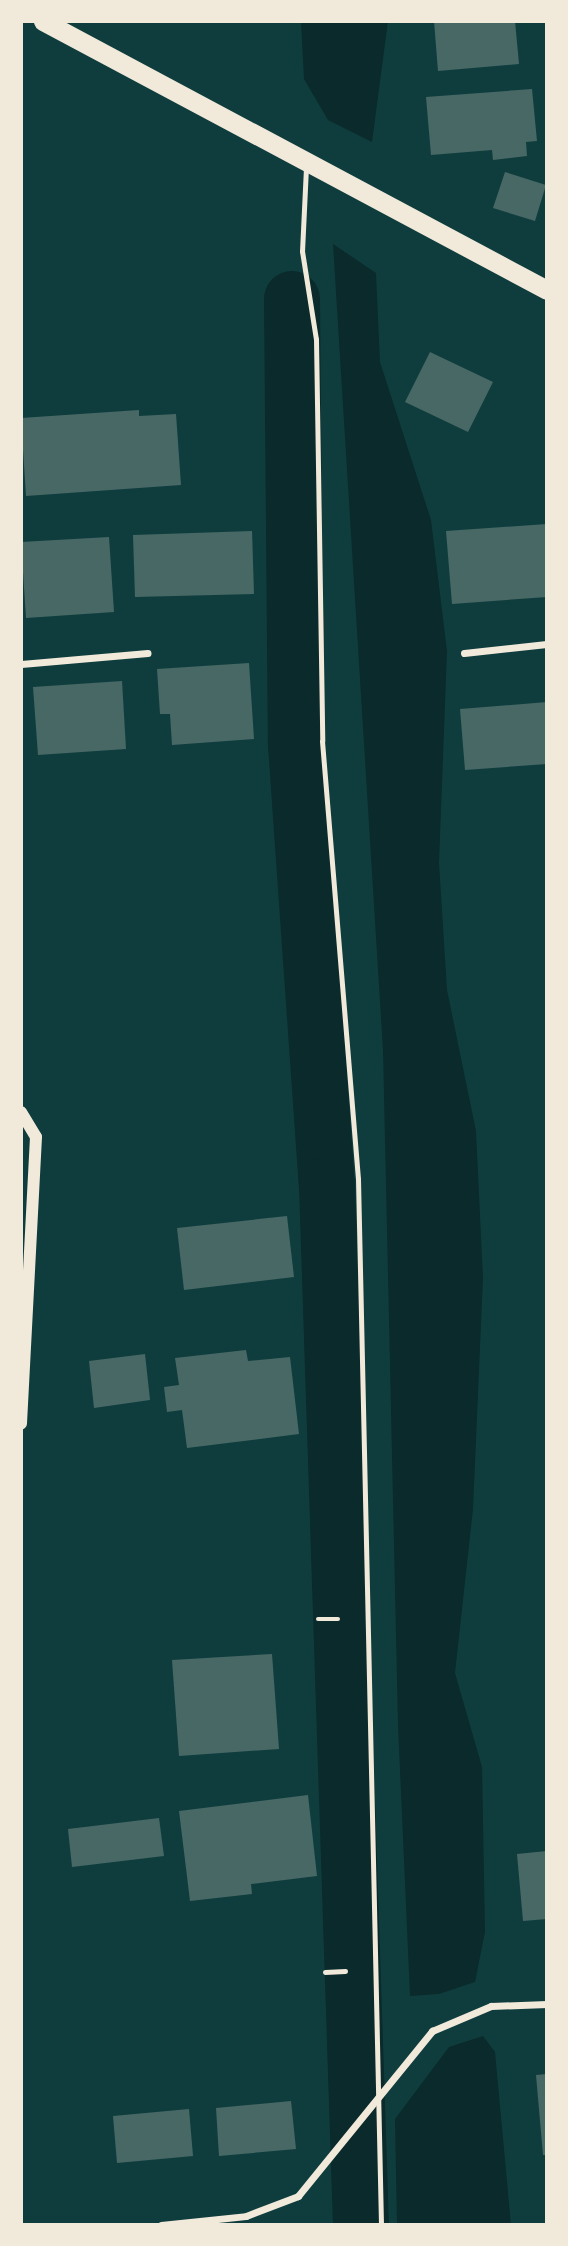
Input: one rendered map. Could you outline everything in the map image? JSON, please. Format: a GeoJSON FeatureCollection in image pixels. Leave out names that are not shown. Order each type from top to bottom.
{"type":"FeatureCollection","features":[{"type":"Feature","properties":{"kind":"highway"},"geometry":{"type":"LineString","coordinates":[[43,21],[547,290]]}},
{"type":"Feature","properties":{"kind":"street"},"geometry":{"type":"LineString","coordinates":[[464,653],[547,644]]}},
{"type":"Feature","properties":{"kind":"street"},"geometry":{"type":"LineString","coordinates":[[21,664],[148,653]]}},
{"type":"Feature","properties":{"kind":"street"},"geometry":{"type":"LineString","coordinates":[[21,1112],[36,1137],[21,1424]]}},
{"type":"Feature","properties":{"kind":"street"},"geometry":{"type":"LineString","coordinates":[[161,2225],[246,2216],[298,2196],[331,2158],[379,2092],[432,2031],[491,2006],[547,2004]]}},
{"type":"Feature","properties":{"kind":"lane"},"geometry":{"type":"LineString","coordinates":[[307,161],[302,251],[316,339],[322,741],[358,1179],[381,2225]]}},
{"type":"Feature","properties":{"kind":"water"},"geometry":{"type":"Polygon","coordinates":[[[301,21],[388,21],[372,142],[328,120],[304,79],[301,21]]]}},
{"type":"Feature","properties":{"kind":"water"},"geometry":{"type":"Polygon","coordinates":[[[333,244],[376,273],[380,362],[431,520],[447,651],[439,863],[447,990],[476,1131],[483,1278],[473,1509],[455,1673],[482,1767],[485,1932],[475,1982],[439,1994],[410,1996],[398,1725],[383,1050],[333,244]]]}},
{"type":"Feature","properties":{"kind":"water"},"geometry":{"type":"Polygon","coordinates":[[[483,2036],[495,2052],[511,2225],[397,2225],[395,2119],[449,2047],[483,2036]]]}},
{"type":"Feature","properties":{"kind":"building"},"geometry":{"type":"Polygon","coordinates":[[[434,21],[515,21],[519,64],[438,71],[434,21]]]}},
{"type":"Feature","properties":{"kind":"building"},"geometry":{"type":"Polygon","coordinates":[[[532,89],[537,141],[526,142],[527,156],[493,160],[492,150],[431,155],[426,97],[532,89]]]}},
{"type":"Feature","properties":{"kind":"building"},"geometry":{"type":"Polygon","coordinates":[[[505,172],[546,185],[535,221],[493,208],[505,172]]]}},
{"type":"Feature","properties":{"kind":"building"},"geometry":{"type":"Polygon","coordinates":[[[430,352],[493,382],[468,432],[405,402],[430,352]]]}},
{"type":"Feature","properties":{"kind":"building"},"geometry":{"type":"Polygon","coordinates":[[[139,410],[139,416],[176,414],[181,485],[26,496],[21,418],[139,410]]]}},
{"type":"Feature","properties":{"kind":"building"},"geometry":{"type":"Polygon","coordinates":[[[547,524],[547,597],[452,604],[446,531],[547,524]]]}},
{"type":"Feature","properties":{"kind":"building"},"geometry":{"type":"Polygon","coordinates":[[[252,531],[254,594],[135,597],[133,535],[252,531]]]}},
{"type":"Feature","properties":{"kind":"building"},"geometry":{"type":"Polygon","coordinates":[[[109,537],[114,612],[26,618],[21,542],[109,537]]]}},
{"type":"Feature","properties":{"kind":"building"},"geometry":{"type":"Polygon","coordinates":[[[249,663],[254,739],[172,745],[170,714],[160,714],[157,669],[249,663]]]}},
{"type":"Feature","properties":{"kind":"building"},"geometry":{"type":"Polygon","coordinates":[[[122,681],[126,749],[38,755],[33,687],[122,681]]]}},
{"type":"Feature","properties":{"kind":"building"},"geometry":{"type":"Polygon","coordinates":[[[547,702],[547,764],[465,770],[460,709],[547,702]]]}},
{"type":"Feature","properties":{"kind":"building"},"geometry":{"type":"Polygon","coordinates":[[[287,1216],[294,1277],[184,1290],[177,1228],[287,1216]]]}},
{"type":"Feature","properties":{"kind":"building"},"geometry":{"type":"Polygon","coordinates":[[[246,1350],[248,1361],[290,1357],[299,1434],[187,1448],[182,1410],[167,1412],[164,1387],[179,1385],[175,1358],[246,1350]]]}},
{"type":"Feature","properties":{"kind":"building"},"geometry":{"type":"Polygon","coordinates":[[[145,1354],[150,1400],[94,1408],[89,1361],[145,1354]]]}},
{"type":"Feature","properties":{"kind":"building"},"geometry":{"type":"Polygon","coordinates":[[[272,1654],[279,1749],[179,1756],[172,1660],[272,1654]]]}},
{"type":"Feature","properties":{"kind":"building"},"geometry":{"type":"Polygon","coordinates":[[[308,1795],[317,1876],[251,1884],[252,1894],[190,1901],[179,1811],[308,1795]]]}},
{"type":"Feature","properties":{"kind":"building"},"geometry":{"type":"Polygon","coordinates":[[[159,1818],[164,1856],[72,1867],[68,1829],[159,1818]]]}},
{"type":"Feature","properties":{"kind":"building"},"geometry":{"type":"Polygon","coordinates":[[[547,1851],[547,1919],[523,1921],[517,1854],[547,1851]]]}},
{"type":"Feature","properties":{"kind":"building"},"geometry":{"type":"Polygon","coordinates":[[[547,2074],[547,2155],[543,2155],[536,2075],[547,2074]]]}},
{"type":"Feature","properties":{"kind":"building"},"geometry":{"type":"Polygon","coordinates":[[[291,2101],[296,2149],[219,2156],[216,2108],[291,2101]]]}},
{"type":"Feature","properties":{"kind":"building"},"geometry":{"type":"Polygon","coordinates":[[[189,2109],[193,2156],[117,2163],[113,2116],[189,2109]]]}},
{"type":"Feature","properties":{"kind":"waterway"},"geometry":{"type":"LineString","coordinates":[[292,299],[296,745],[327,1185],[361,2225]]}}]}
